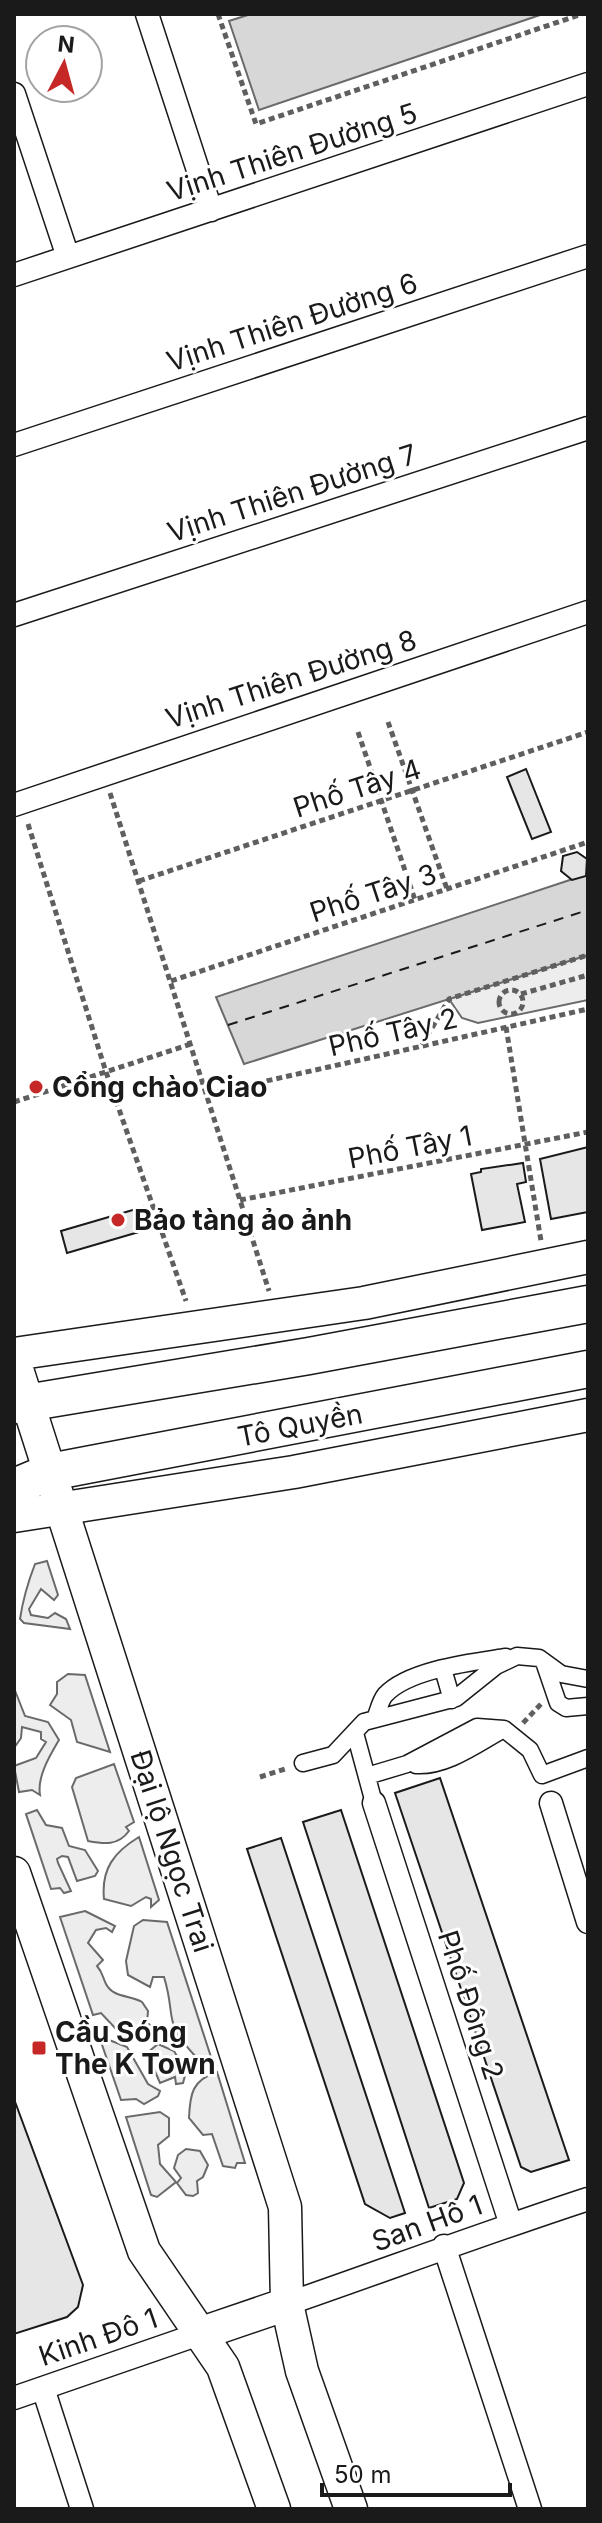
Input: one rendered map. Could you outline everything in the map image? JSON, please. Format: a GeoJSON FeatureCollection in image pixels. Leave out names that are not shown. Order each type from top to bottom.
{"type":"FeatureCollection","features":[{"type":"Feature","properties":{"kind":"main road"},"geometry":{"type":"LineString","coordinates":[[14,1354],[364,1303],[588,1257]]}},
{"type":"Feature","properties":{"kind":"main road"},"geometry":{"type":"LineString","coordinates":[[18,1406],[588,1304]]}},
{"type":"Feature","properties":{"kind":"main road","name":"Đại lộ Ngọc Trai"},"geometry":{"type":"LineString","coordinates":[[14,1360],[18,1406],[50,1472],[285,2207],[287,2304],[302,2371],[351,2509]]}},
{"type":"Feature","properties":{"kind":"main road","name":"Tô Quyền"},"geometry":{"type":"LineString","coordinates":[[14,1487],[50,1472],[588,1369]]}},
{"type":"Feature","properties":{"kind":"main road"},"geometry":{"type":"LineString","coordinates":[[14,1516],[294,1472],[588,1415]]}},
{"type":"Feature","properties":{"kind":"main road"},"geometry":{"type":"LineString","coordinates":[[14,1873],[144,2251],[202,2333],[235,2393],[274,2509]]}},
{"type":"Feature","properties":{"kind":"main road"},"geometry":{"type":"LineString","coordinates":[[202,2333],[287,2304]]}},
{"type":"Feature","properties":{"kind":"street"},"geometry":{"type":"LineString","coordinates":[[147,14],[211,210]]}},
{"type":"Feature","properties":{"kind":"street","name":"Vịnh Thiên Đường 5"},"geometry":{"type":"LineString","coordinates":[[14,275],[588,84]]}},
{"type":"Feature","properties":{"kind":"street"},"geometry":{"type":"LineString","coordinates":[[14,94],[68,257]]}},
{"type":"Feature","properties":{"kind":"street","name":"Vịnh Thiên Đường 6"},"geometry":{"type":"LineString","coordinates":[[14,445],[588,256]]}},
{"type":"Feature","properties":{"kind":"street","name":"Vịnh Thiên Đường 7"},"geometry":{"type":"LineString","coordinates":[[14,615],[588,428]]}},
{"type":"Feature","properties":{"kind":"street","name":"Vịnh Thiên Đường 8"},"geometry":{"type":"LineString","coordinates":[[18,804],[588,612]]}},
{"type":"Feature","properties":{"kind":"street"},"geometry":{"type":"LineString","coordinates":[[303,1763],[333,1755],[364,1722],[452,1700],[517,1656]]}},
{"type":"Feature","properties":{"kind":"street"},"geometry":{"type":"LineString","coordinates":[[375,1719],[384,1696],[443,1669],[517,1656],[544,1662],[561,1674],[588,1679]]}},
{"type":"Feature","properties":{"kind":"street"},"geometry":{"type":"LineString","coordinates":[[544,1662],[558,1703],[566,1708],[588,1706]]}},
{"type":"Feature","properties":{"kind":"street"},"geometry":{"type":"LineString","coordinates":[[443,1669],[452,1700]]}},
{"type":"Feature","properties":{"kind":"street"},"geometry":{"type":"LineString","coordinates":[[367,1776],[407,1764],[477,1727],[508,1732],[530,1750],[542,1775],[588,1922]]}},
{"type":"Feature","properties":{"kind":"street"},"geometry":{"type":"LineString","coordinates":[[355,1733],[374,1803]]}},
{"type":"Feature","properties":{"kind":"street"},"geometry":{"type":"LineString","coordinates":[[542,1775],[588,1758]]}},
{"type":"Feature","properties":{"kind":"street","name":"Phố Đông 2"},"geometry":{"type":"LineString","coordinates":[[374,1803],[511,2225]]}},
{"type":"Feature","properties":{"kind":"street","name":"San Hô 1"},"geometry":{"type":"LineString","coordinates":[[287,2304],[414,2261],[444,2246],[588,2199]]}},
{"type":"Feature","properties":{"kind":"street"},"geometry":{"type":"LineString","coordinates":[[444,2246],[530,2509]]}},
{"type":"Feature","properties":{"kind":"street","name":"Kinh Đô 1"},"geometry":{"type":"LineString","coordinates":[[14,2398],[202,2333]]}},
{"type":"Feature","properties":{"kind":"street"},"geometry":{"type":"LineString","coordinates":[[43,2388],[82,2509]]}},
{"type":"Feature","properties":{"kind":"path"},"geometry":{"type":"LineString","coordinates":[[218,14],[256,124],[582,14]]}},
{"type":"Feature","properties":{"kind":"path"},"geometry":{"type":"LineString","coordinates":[[388,722],[447,889]]}},
{"type":"Feature","properties":{"kind":"path"},"geometry":{"type":"LineString","coordinates":[[358,732],[415,900]]}},
{"type":"Feature","properties":{"kind":"path","name":"Phố Tây 4"},"geometry":{"type":"LineString","coordinates":[[139,881],[588,732]]}},
{"type":"Feature","properties":{"kind":"path"},"geometry":{"type":"LineString","coordinates":[[104,773],[277,1316]]}},
{"type":"Feature","properties":{"kind":"path"},"geometry":{"type":"LineString","coordinates":[[18,804],[186,1302]]}},
{"type":"Feature","properties":{"kind":"path","name":"Phố Tây 3"},"geometry":{"type":"LineString","coordinates":[[171,981],[588,842]]}},
{"type":"Feature","properties":{"kind":"path"},"geometry":{"type":"LineString","coordinates":[[422,1046],[449,999],[588,955]]}},
{"type":"Feature","properties":{"kind":"path"},"geometry":{"type":"LineString","coordinates":[[515,1014],[501,1008],[500,996],[510,989],[521,994],[588,975]]}},
{"type":"Feature","properties":{"kind":"path"},"geometry":{"type":"LineString","coordinates":[[515,1014],[523,1006],[521,994]]}},
{"type":"Feature","properties":{"kind":"path","name":"Phố Tây 2"},"geometry":{"type":"LineString","coordinates":[[208,1094],[588,1009]]}},
{"type":"Feature","properties":{"kind":"path"},"geometry":{"type":"LineString","coordinates":[[515,1014],[518,1024]]}},
{"type":"Feature","properties":{"kind":"path"},"geometry":{"type":"LineString","coordinates":[[506,1027],[545,1266]]}},
{"type":"Feature","properties":{"kind":"path"},"geometry":{"type":"LineString","coordinates":[[14,1102],[191,1044]]}},
{"type":"Feature","properties":{"kind":"path","name":"Phố Tây 1"},"geometry":{"type":"LineString","coordinates":[[240,1200],[588,1132]]}},
{"type":"Feature","properties":{"kind":"path"},"geometry":{"type":"LineString","coordinates":[[508,1732],[552,1692]]}},
{"type":"Feature","properties":{"kind":"path"},"geometry":{"type":"LineString","coordinates":[[260,1777],[303,1763]]}},
{"type":"Feature","properties":{"kind":"shaded area"},"geometry":{"type":"Polygon","coordinates":[[[251,14],[543,14],[259,110],[229,21],[251,14]]]}},
{"type":"Feature","properties":{"kind":"shaded area"},"geometry":{"type":"Polygon","coordinates":[[[588,874],[588,955],[244,1064],[216,997],[588,874]]]}},
{"type":"Feature","properties":{"kind":"shaded area"},"geometry":{"type":"Polygon","coordinates":[[[588,955],[588,1000],[478,1023],[462,1018],[449,999],[588,955]]]}},
{"type":"Feature","properties":{"kind":"shaded area"},"geometry":{"type":"Polygon","coordinates":[[[47,1561],[58,1595],[54,1600],[41,1589],[29,1609],[31,1615],[48,1618],[55,1613],[66,1619],[70,1629],[24,1623],[20,1619],[35,1564],[47,1561]]]}},
{"type":"Feature","properties":{"kind":"shaded area"},"geometry":{"type":"Polygon","coordinates":[[[68,1674],[85,1675],[110,1752],[77,1742],[71,1720],[50,1705],[57,1694],[57,1682],[68,1674]]]}},
{"type":"Feature","properties":{"kind":"shaded area"},"geometry":{"type":"Polygon","coordinates":[[[14,1688],[25,1716],[48,1722],[59,1740],[42,1774],[40,1795],[32,1790],[19,1792],[14,1766],[36,1758],[46,1742],[41,1739],[41,1732],[22,1727],[21,1738],[14,1748],[14,1688]]]}},
{"type":"Feature","properties":{"kind":"shaded area"},"geometry":{"type":"Polygon","coordinates":[[[114,1764],[134,1822],[126,1827],[129,1831],[125,1836],[115,1842],[88,1841],[72,1787],[76,1778],[114,1764]]]}},
{"type":"Feature","properties":{"kind":"shaded area"},"geometry":{"type":"Polygon","coordinates":[[[37,1810],[46,1825],[62,1828],[69,1846],[85,1850],[98,1871],[95,1876],[77,1881],[68,1857],[62,1856],[57,1859],[58,1863],[71,1891],[64,1893],[60,1888],[51,1889],[26,1814],[37,1810]]]}},
{"type":"Feature","properties":{"kind":"shaded area"},"geometry":{"type":"Polygon","coordinates":[[[139,1837],[159,1900],[151,1907],[151,1899],[146,1897],[131,1906],[104,1899],[105,1879],[111,1862],[139,1837]]]}},
{"type":"Feature","properties":{"kind":"shaded area"},"geometry":{"type":"Polygon","coordinates":[[[85,1911],[115,1926],[112,1932],[106,1928],[96,1930],[88,1943],[103,1960],[97,1966],[109,1989],[142,2002],[148,2011],[147,2023],[154,2027],[151,2033],[143,2027],[116,2029],[101,2013],[93,2015],[60,1917],[85,1911]]]}},
{"type":"Feature","properties":{"kind":"shaded area"},"geometry":{"type":"Polygon","coordinates":[[[143,1920],[167,1922],[211,2057],[197,2058],[178,2035],[164,1977],[153,1977],[150,1987],[128,1975],[126,1961],[134,1926],[143,1920]]]}},
{"type":"Feature","properties":{"kind":"shaded area"},"geometry":{"type":"Polygon","coordinates":[[[99,2036],[127,2047],[148,2084],[160,2091],[158,2096],[144,2104],[136,2099],[121,2100],[99,2036]]]}},
{"type":"Feature","properties":{"kind":"shaded area"},"geometry":{"type":"Polygon","coordinates":[[[158,2044],[174,2051],[186,2072],[183,2083],[176,2084],[175,2077],[160,2083],[147,2053],[158,2044]]]}},
{"type":"Feature","properties":{"kind":"shaded area"},"geometry":{"type":"Polygon","coordinates":[[[217,2072],[245,2163],[237,2163],[235,2168],[223,2166],[212,2134],[203,2135],[189,2118],[190,2102],[197,2084],[217,2072]]]}},
{"type":"Feature","properties":{"kind":"shaded area"},"geometry":{"type":"Polygon","coordinates":[[[160,2112],[169,2118],[169,2136],[158,2145],[160,2164],[176,2182],[157,2197],[151,2195],[126,2117],[160,2112]]]}},
{"type":"Feature","properties":{"kind":"shaded area"},"geometry":{"type":"Polygon","coordinates":[[[186,2149],[200,2151],[208,2165],[203,2177],[197,2181],[198,2193],[193,2196],[186,2195],[177,2183],[181,2178],[174,2168],[178,2155],[186,2149]]]}},
{"type":"Feature","properties":{"kind":"building"},"geometry":{"type":"Polygon","coordinates":[[[526,769],[551,832],[532,839],[507,777],[526,769]]]}},
{"type":"Feature","properties":{"kind":"building"},"geometry":{"type":"Polygon","coordinates":[[[577,852],[587,859],[586,876],[572,880],[561,871],[563,856],[577,852]]]}},
{"type":"Feature","properties":{"kind":"building"},"geometry":{"type":"Polygon","coordinates":[[[588,1147],[588,1212],[551,1219],[540,1159],[588,1147]]]}},
{"type":"Feature","properties":{"kind":"building"},"geometry":{"type":"Polygon","coordinates":[[[523,1163],[526,1182],[517,1184],[525,1222],[482,1230],[471,1174],[481,1172],[481,1169],[523,1163]]]}},
{"type":"Feature","properties":{"kind":"building"},"geometry":{"type":"Polygon","coordinates":[[[143,1207],[149,1229],[67,1253],[61,1231],[143,1207]]]}},
{"type":"Feature","properties":{"kind":"building"},"geometry":{"type":"Polygon","coordinates":[[[440,1778],[569,2160],[531,2172],[521,2167],[395,1793],[440,1778]]]}},
{"type":"Feature","properties":{"kind":"building"},"geometry":{"type":"Polygon","coordinates":[[[341,1810],[464,2183],[457,2199],[429,2208],[303,1822],[341,1810]]]}},
{"type":"Feature","properties":{"kind":"building"},"geometry":{"type":"Polygon","coordinates":[[[281,1838],[405,2213],[390,2218],[365,2204],[247,1849],[281,1838]]]}},
{"type":"Feature","properties":{"kind":"building"},"geometry":{"type":"Polygon","coordinates":[[[14,2099],[83,2285],[78,2307],[67,2317],[14,2334],[14,2099]]]}},
{"type":"Feature","properties":{"kind":"ferry route"},"geometry":{"type":"LineString","coordinates":[[228,1025],[588,910]]}},
{"type":"Feature","properties":{"kind":"place","name":"Cổng chào Ciao"},"geometry":{"type":"Point","coordinates":[36,1087]}},
{"type":"Feature","properties":{"kind":"place","name":"Bảo tàng ảo ảnh"},"geometry":{"type":"Point","coordinates":[118,1220]}},
{"type":"Feature","properties":{"kind":"place","name":"Cầu Sóng The K Town"},"geometry":{"type":"Point","coordinates":[39,2048]}}]}
